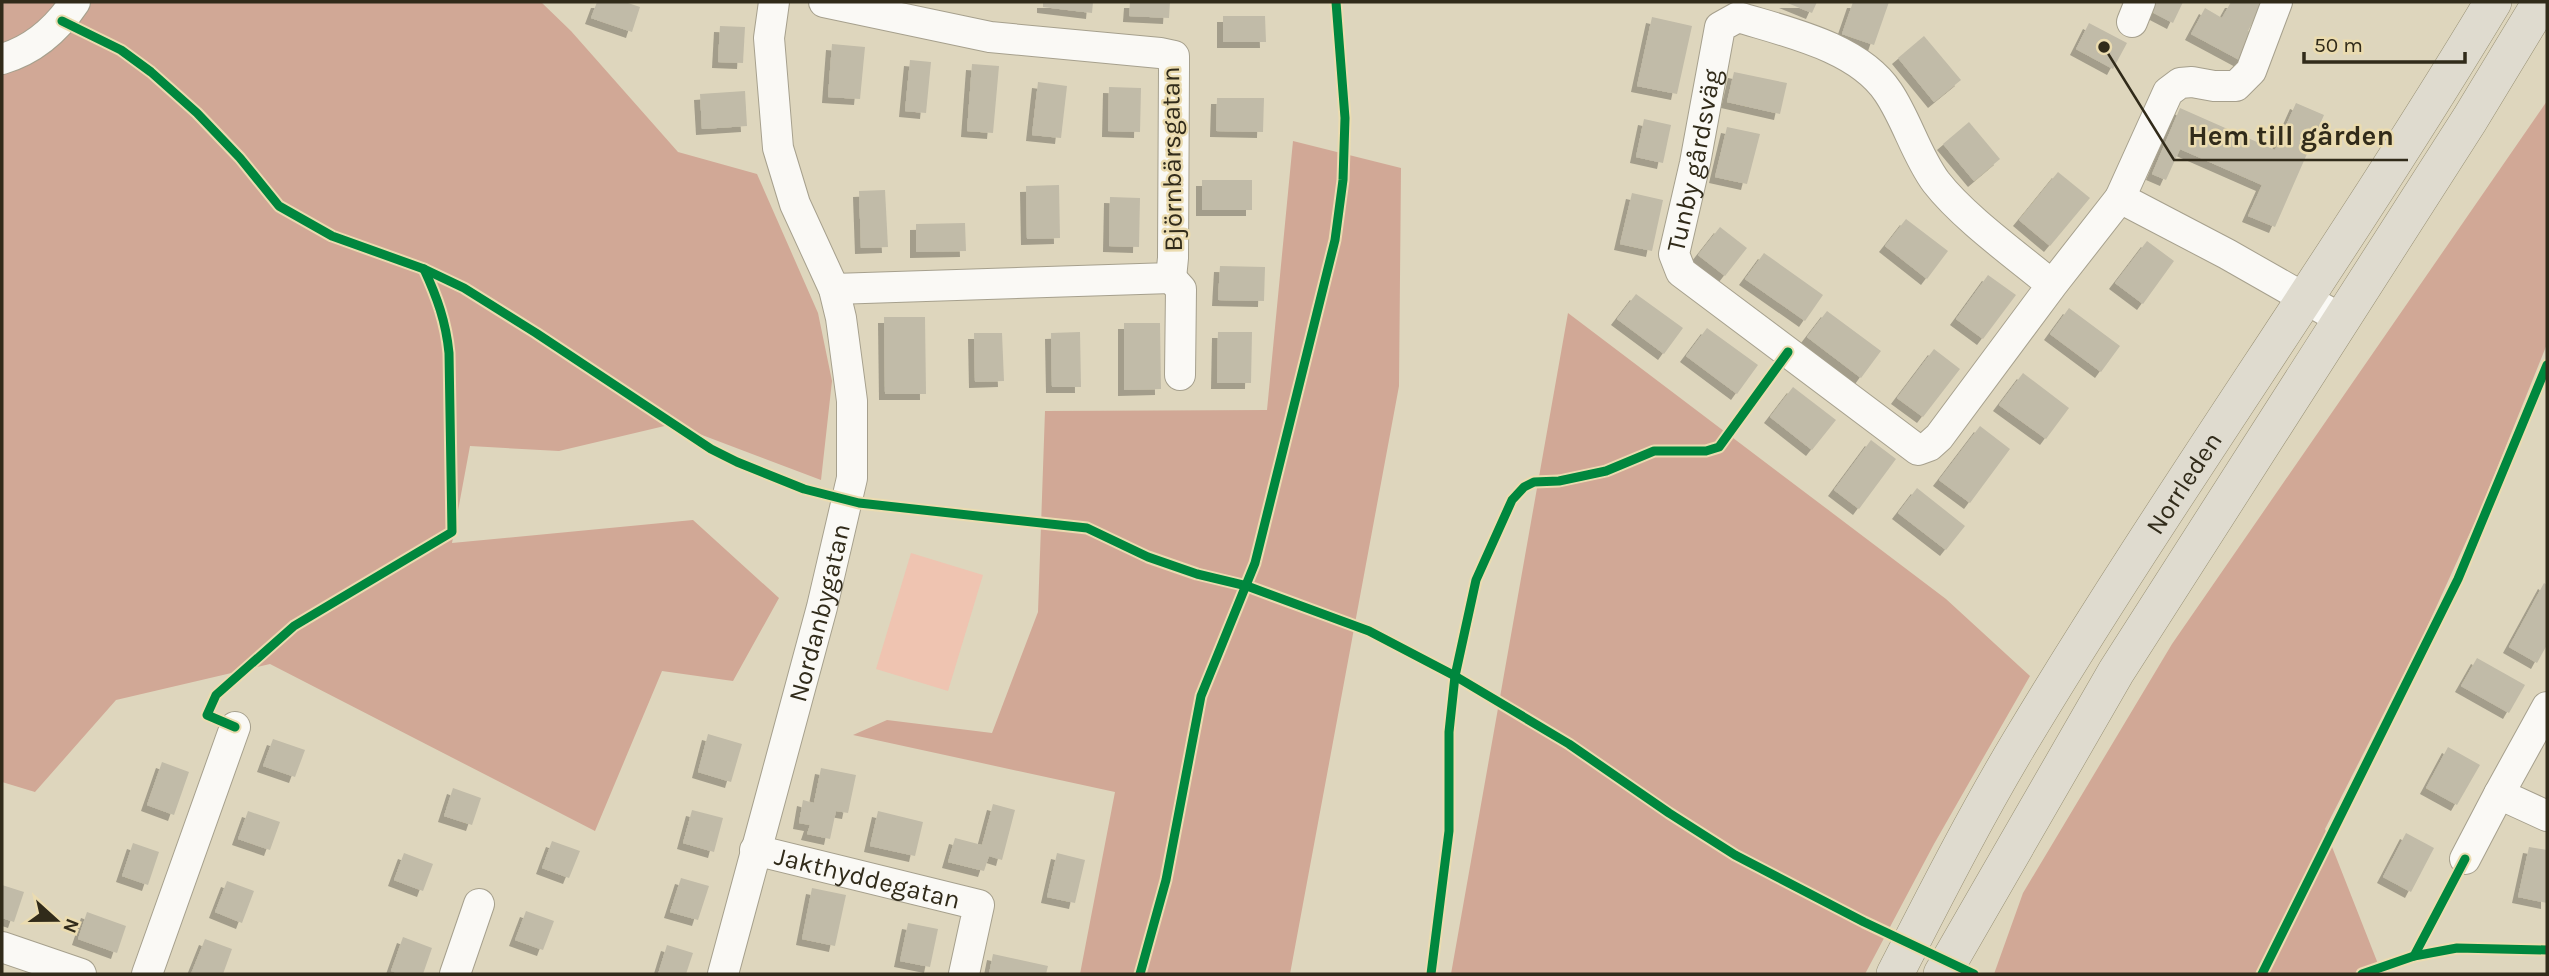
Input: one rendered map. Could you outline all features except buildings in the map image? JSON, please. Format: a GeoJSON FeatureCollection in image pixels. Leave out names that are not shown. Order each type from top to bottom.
{"type":"FeatureCollection","features":[{"type":"Feature","properties":{"kind":"main road","name":"Norrleden"},"geometry":{"type":"LineString","coordinates":[[1895,974],[1950,865],[2019,743],[2167,507],[2384,178],[2493,2]]}},
{"type":"Feature","properties":{"kind":"main road","name":"Norrleden"},"geometry":{"type":"LineString","coordinates":[[1942,974],[2116,672],[2470,119],[2541,2]]}},
{"type":"Feature","properties":{"kind":"street"},"geometry":{"type":"LineString","coordinates":[[2,59],[15,55],[47,36],[75,2]]}},
{"type":"Feature","properties":{"kind":"street","name":"Nordanbygatan"},"geometry":{"type":"LineString","coordinates":[[723,974],[822,607],[852,478],[852,401],[846,343],[834,289],[795,204],[778,148],[769,38],[774,2]]}},
{"type":"Feature","properties":{"kind":"street","name":"Björnbärsgatan"},"geometry":{"type":"LineString","coordinates":[[824,2],[990,37],[1174,56],[1171,278],[834,289]]}},
{"type":"Feature","properties":{"kind":"street","name":"Tunby gårdsväg"},"geometry":{"type":"LineString","coordinates":[[2052,285],[1950,198],[1934,179],[1888,91],[1855,62],[1814,40],[1738,17],[1720,27],[1695,163],[1674,254],[1681,272],[1918,450],[1929,446],[1939,437],[2120,198],[2168,92],[2180,83],[2236,86],[2252,71],[2277,2]]}},
{"type":"Feature","properties":{"kind":"street"},"geometry":{"type":"LineString","coordinates":[[2120,198],[2227,254],[2341,319]]}},
{"type":"Feature","properties":{"kind":"street"},"geometry":{"type":"LineString","coordinates":[[1171,278],[1181,289],[1180,376]]}},
{"type":"Feature","properties":{"kind":"street"},"geometry":{"type":"LineString","coordinates":[[2465,859],[2547,707]]}},
{"type":"Feature","properties":{"kind":"street"},"geometry":{"type":"LineString","coordinates":[[147,974],[235,727]]}},
{"type":"Feature","properties":{"kind":"street"},"geometry":{"type":"LineString","coordinates":[[2499,794],[2547,816]]}},
{"type":"Feature","properties":{"kind":"street","name":"Jakthyddegatan"},"geometry":{"type":"LineString","coordinates":[[755,850],[979,905],[964,974]]}},
{"type":"Feature","properties":{"kind":"street"},"geometry":{"type":"LineString","coordinates":[[455,974],[479,904]]}},
{"type":"Feature","properties":{"kind":"street"},"geometry":{"type":"LineString","coordinates":[[9,958],[81,974]]}},
{"type":"Feature","properties":{"kind":"shaded area"},"geometry":{"type":"Polygon","coordinates":[[[2,2],[541,2],[571,31],[678,152],[757,174],[818,313],[832,381],[821,480],[673,424],[559,451],[470,446],[452,543],[693,520],[779,598],[733,681],[662,671],[595,831],[270,664],[116,700],[35,792],[2,782],[2,2]]]}},
{"type":"Feature","properties":{"kind":"shaded area"},"geometry":{"type":"Polygon","coordinates":[[[2547,101],[2547,344],[2479,513],[2423,636],[2325,829],[2382,974],[1994,974],[2023,893],[2172,644],[2547,101]]]}},
{"type":"Feature","properties":{"kind":"shaded area"},"geometry":{"type":"Polygon","coordinates":[[[1293,141],[1401,168],[1399,386],[1290,974],[1080,974],[1115,792],[853,735],[887,720],[992,733],[1038,612],[1045,411],[1267,410],[1293,141]]]}},
{"type":"Feature","properties":{"kind":"shaded area"},"geometry":{"type":"Polygon","coordinates":[[[1568,313],[1946,599],[2030,676],[1934,844],[1865,974],[1451,974],[1568,313]]]}},
{"type":"Feature","properties":{"kind":"shaded area"},"geometry":{"type":"Polygon","coordinates":[[[911,553],[983,575],[948,691],[876,669],[911,553]]]}},
{"type":"Feature","properties":{"kind":"cycle path"},"geometry":{"type":"LineString","coordinates":[[1140,974],[1166,880],[1201,696],[1255,563],[1335,240],[1343,180],[1345,118],[1336,2]]}},
{"type":"Feature","properties":{"kind":"cycle path"},"geometry":{"type":"LineString","coordinates":[[62,21],[121,50],[151,72],[197,113],[240,158],[279,206],[332,236],[424,269],[464,288],[711,449],[737,462],[804,489],[859,503],[1087,528],[1148,557],[1197,574],[1247,586],[1369,631],[1455,676],[1569,744],[1735,855],[1864,922],[1974,974]]}},
{"type":"Feature","properties":{"kind":"cycle path"},"geometry":{"type":"LineString","coordinates":[[235,727],[207,715],[216,695],[294,626],[452,532],[449,353],[440,310],[424,269]]}},
{"type":"Feature","properties":{"kind":"cycle path"},"geometry":{"type":"LineString","coordinates":[[1431,974],[1449,831],[1449,732],[1455,676],[1476,580],[1512,500],[1524,487],[1534,482],[1559,481],[1606,471],[1654,451],[1706,451],[1719,447],[1788,352]]}},
{"type":"Feature","properties":{"kind":"cycle path"},"geometry":{"type":"LineString","coordinates":[[2262,974],[2458,579],[2547,365]]}},
{"type":"Feature","properties":{"kind":"cycle path"},"geometry":{"type":"LineString","coordinates":[[2414,956],[2465,859]]}},
{"type":"Feature","properties":{"kind":"cycle path"},"geometry":{"type":"LineString","coordinates":[[2362,974],[2414,956],[2457,948],[2547,950]]}},
{"type":"Feature","properties":{"kind":"place","name":"Hem till gården"},"geometry":{"type":"Point","coordinates":[2104,47]}}]}
